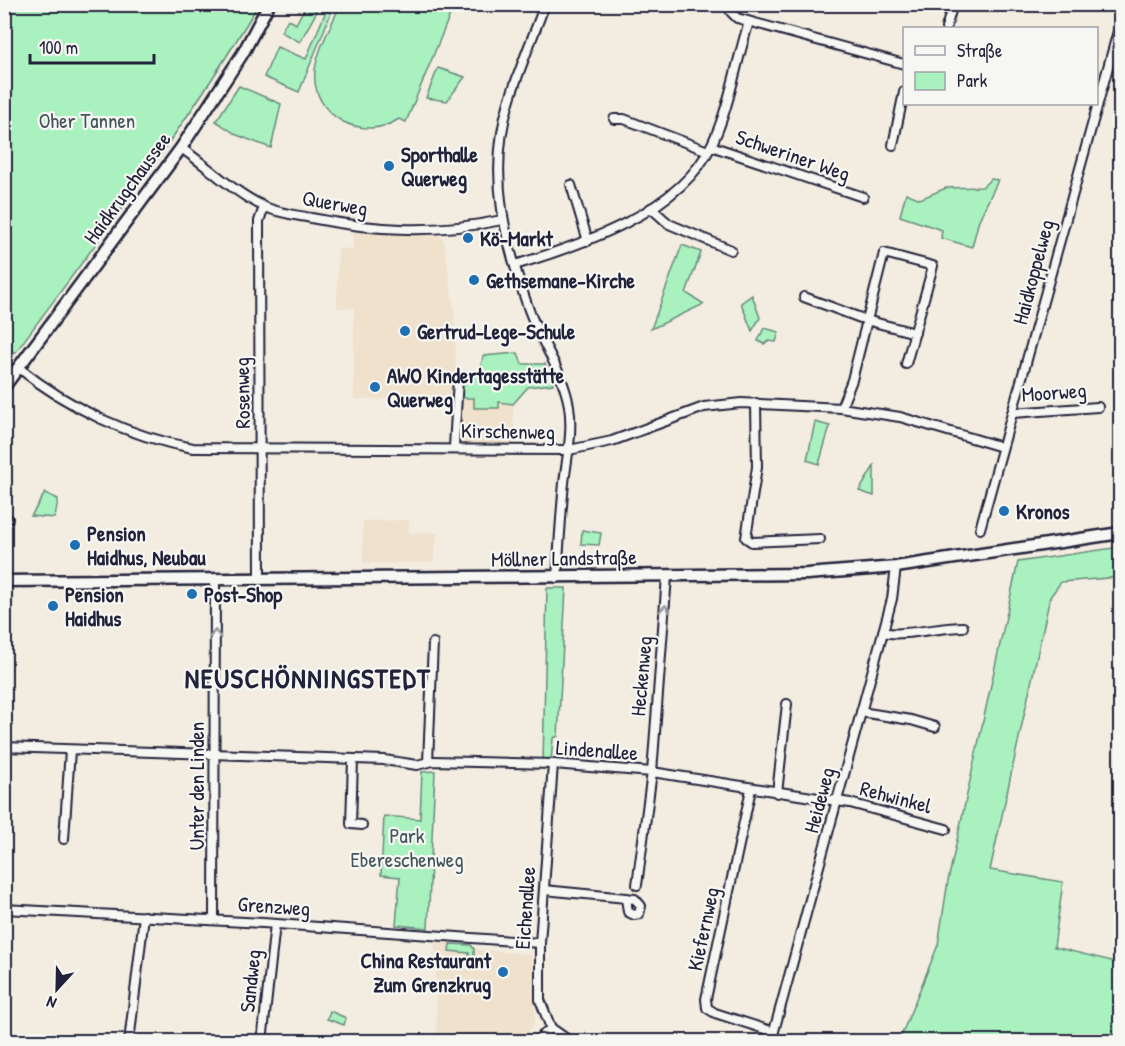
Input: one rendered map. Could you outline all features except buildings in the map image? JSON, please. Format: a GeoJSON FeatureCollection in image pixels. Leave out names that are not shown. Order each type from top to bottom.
{"type":"FeatureCollection","features":[{"type":"Feature","properties":{"kind":"main road","name":"Haidkrugchaussee"},"geometry":{"type":"LineString","coordinates":[[4,387],[181,148],[243,52],[269,4]]}},
{"type":"Feature","properties":{"kind":"main road","name":"Möllner Landstraße"},"geometry":{"type":"LineString","coordinates":[[4,581],[558,578],[807,574],[896,567],[1120,533]]}},
{"type":"Feature","properties":{"kind":"street"},"geometry":{"type":"LineString","coordinates":[[545,4],[509,102],[501,135],[498,165],[502,220],[515,265],[530,313],[566,391],[570,430],[558,578]]}},
{"type":"Feature","properties":{"kind":"street"},"geometry":{"type":"LineString","coordinates":[[734,4],[731,12],[749,22],[903,64]]}},
{"type":"Feature","properties":{"kind":"street"},"geometry":{"type":"LineString","coordinates":[[946,27],[953,4]]}},
{"type":"Feature","properties":{"kind":"street"},"geometry":{"type":"LineString","coordinates":[[515,265],[588,241],[651,208],[694,172],[709,148],[725,109],[749,22]]}},
{"type":"Feature","properties":{"kind":"street","name":"Haidkoppelweg"},"geometry":{"type":"LineString","coordinates":[[1098,103],[1120,24]]}},
{"type":"Feature","properties":{"kind":"street"},"geometry":{"type":"LineString","coordinates":[[893,146],[903,97]]}},
{"type":"Feature","properties":{"kind":"street","name":"Haidkoppelweg"},"geometry":{"type":"LineString","coordinates":[[980,529],[1098,105]]}},
{"type":"Feature","properties":{"kind":"street","name":"Schweriner Weg"},"geometry":{"type":"LineString","coordinates":[[614,119],[624,118],[709,148],[863,197]]}},
{"type":"Feature","properties":{"kind":"street","name":"Querweg"},"geometry":{"type":"LineString","coordinates":[[181,148],[264,207],[355,226],[399,230],[432,229],[502,220]]}},
{"type":"Feature","properties":{"kind":"street"},"geometry":{"type":"LineString","coordinates":[[571,185],[588,241]]}},
{"type":"Feature","properties":{"kind":"street","name":"Rosenweg"},"geometry":{"type":"LineString","coordinates":[[260,580],[259,221],[264,207]]}},
{"type":"Feature","properties":{"kind":"street"},"geometry":{"type":"LineString","coordinates":[[651,208],[669,224],[731,250]]}},
{"type":"Feature","properties":{"kind":"street"},"geometry":{"type":"LineString","coordinates":[[841,408],[852,380],[884,253],[933,266],[906,364]]}},
{"type":"Feature","properties":{"kind":"street"},"geometry":{"type":"LineString","coordinates":[[804,297],[866,320],[915,333]]}},
{"type":"Feature","properties":{"kind":"street","name":"Kirschenweg"},"geometry":{"type":"LineString","coordinates":[[19,368],[79,408],[135,433],[166,443],[193,448],[261,450],[454,447],[569,450],[612,441],[705,407],[756,403],[841,408],[900,417],[1002,447]]}},
{"type":"Feature","properties":{"kind":"street"},"geometry":{"type":"LineString","coordinates":[[454,447],[458,379]]}},
{"type":"Feature","properties":{"kind":"street"},"geometry":{"type":"LineString","coordinates":[[756,403],[757,467],[746,538],[752,542],[820,539]]}},
{"type":"Feature","properties":{"kind":"street","name":"Moorweg"},"geometry":{"type":"LineString","coordinates":[[1012,413],[1098,407]]}},
{"type":"Feature","properties":{"kind":"street","name":"Heideweg"},"geometry":{"type":"LineString","coordinates":[[771,1041],[892,599],[896,567]]}},
{"type":"Feature","properties":{"kind":"street","name":"Heckenweg"},"geometry":{"type":"LineString","coordinates":[[637,885],[652,772],[668,576]]}},
{"type":"Feature","properties":{"kind":"street","name":"Unter den Linden"},"geometry":{"type":"LineString","coordinates":[[214,920],[215,580]]}},
{"type":"Feature","properties":{"kind":"street"},"geometry":{"type":"LineString","coordinates":[[883,632],[900,633],[939,627],[963,627]]}},
{"type":"Feature","properties":{"kind":"street"},"geometry":{"type":"LineString","coordinates":[[428,762],[433,644]]}},
{"type":"Feature","properties":{"kind":"street"},"geometry":{"type":"LineString","coordinates":[[777,793],[787,704]]}},
{"type":"Feature","properties":{"kind":"street"},"geometry":{"type":"LineString","coordinates":[[861,712],[911,720],[935,727]]}},
{"type":"Feature","properties":{"kind":"street","name":"Lindenallee"},"geometry":{"type":"LineString","coordinates":[[4,747],[353,760],[417,765],[428,762],[553,764],[652,772],[837,801]]}},
{"type":"Feature","properties":{"kind":"street"},"geometry":{"type":"LineString","coordinates":[[64,839],[70,750]]}},
{"type":"Feature","properties":{"kind":"street"},"geometry":{"type":"LineString","coordinates":[[353,760],[351,824],[362,825]]}},
{"type":"Feature","properties":{"kind":"street","name":"Eichenallee"},"geometry":{"type":"LineString","coordinates":[[551,1028],[540,1000],[540,943],[553,764]]}},
{"type":"Feature","properties":{"kind":"street","name":"Kiefernweg"},"geometry":{"type":"LineString","coordinates":[[751,789],[706,999],[707,1008],[715,1013],[774,1032]]}},
{"type":"Feature","properties":{"kind":"street","name":"Rehwinkel"},"geometry":{"type":"LineString","coordinates":[[837,801],[946,828]]}},
{"type":"Feature","properties":{"kind":"street"},"geometry":{"type":"LineString","coordinates":[[544,890],[626,898]]}},
{"type":"Feature","properties":{"kind":"street","name":"Grenzweg"},"geometry":{"type":"LineString","coordinates":[[4,909],[214,920],[540,943]]}},
{"type":"Feature","properties":{"kind":"street"},"geometry":{"type":"LineString","coordinates":[[129,1041],[144,916]]}},
{"type":"Feature","properties":{"kind":"street","name":"Sandweg"},"geometry":{"type":"LineString","coordinates":[[262,1041],[275,924]]}},
{"type":"Feature","properties":{"kind":"street"},"geometry":{"type":"LineString","coordinates":[[536,1041],[551,1028],[571,1041]]}},
{"type":"Feature","properties":{"kind":"shaded area","name":"Gertrud-Lege-Schule"},"geometry":{"type":"Polygon","coordinates":[[[353,231],[441,236],[444,242],[454,309],[457,398],[354,399],[354,308],[337,308],[338,248],[353,250],[353,231]]]}},
{"type":"Feature","properties":{"kind":"shaded area"},"geometry":{"type":"Polygon","coordinates":[[[518,353],[522,364],[545,364],[553,384],[528,387],[513,404],[514,447],[456,446],[460,372],[480,373],[483,356],[518,353]]]}},
{"type":"Feature","properties":{"kind":"shaded area"},"geometry":{"type":"Polygon","coordinates":[[[409,520],[409,533],[437,533],[433,562],[363,563],[363,521],[409,520]]]}},
{"type":"Feature","properties":{"kind":"shaded area"},"geometry":{"type":"Polygon","coordinates":[[[435,942],[471,945],[475,949],[532,955],[535,1021],[523,1041],[443,1041],[443,1038],[437,1036],[435,942]]]}},
{"type":"Feature","properties":{"kind":"green space","name":"Oher Tannen"},"geometry":{"type":"Polygon","coordinates":[[[4,5],[258,5],[172,139],[15,353],[4,346],[4,5]]]}},
{"type":"Feature","properties":{"kind":"green space"},"geometry":{"type":"Polygon","coordinates":[[[306,5],[317,11],[300,42],[281,32],[288,19],[296,24],[306,5]]]}},
{"type":"Feature","properties":{"kind":"green space"},"geometry":{"type":"Polygon","coordinates":[[[340,5],[454,5],[406,122],[399,119],[385,126],[370,128],[355,126],[341,121],[321,100],[316,86],[315,70],[322,45],[340,5]]]}},
{"type":"Feature","properties":{"kind":"green space"},"geometry":{"type":"Polygon","coordinates":[[[326,11],[331,13],[299,92],[264,77],[277,47],[306,59],[326,11]]]}},
{"type":"Feature","properties":{"kind":"green space"},"geometry":{"type":"Polygon","coordinates":[[[438,68],[465,77],[447,101],[426,98],[438,68]]]}},
{"type":"Feature","properties":{"kind":"green space"},"geometry":{"type":"Polygon","coordinates":[[[239,86],[281,104],[271,148],[237,135],[216,121],[239,86]]]}},
{"type":"Feature","properties":{"kind":"green space"},"geometry":{"type":"Polygon","coordinates":[[[991,179],[998,180],[979,220],[972,247],[941,238],[942,230],[900,216],[906,193],[920,199],[946,188],[982,187],[991,179]]]}},
{"type":"Feature","properties":{"kind":"green space"},"geometry":{"type":"Polygon","coordinates":[[[682,245],[701,252],[686,293],[704,304],[651,329],[682,245]]]}},
{"type":"Feature","properties":{"kind":"green space"},"geometry":{"type":"Polygon","coordinates":[[[752,295],[760,318],[752,331],[741,303],[752,295]]]}},
{"type":"Feature","properties":{"kind":"green space"},"geometry":{"type":"Polygon","coordinates":[[[764,328],[779,332],[776,342],[768,341],[764,344],[758,341],[764,328]]]}},
{"type":"Feature","properties":{"kind":"green space"},"geometry":{"type":"Polygon","coordinates":[[[518,353],[522,364],[545,364],[553,384],[528,387],[513,404],[499,402],[499,408],[474,408],[474,398],[461,398],[463,374],[480,373],[483,356],[518,353]]]}},
{"type":"Feature","properties":{"kind":"green space"},"geometry":{"type":"Polygon","coordinates":[[[815,422],[830,426],[819,464],[807,460],[815,422]]]}},
{"type":"Feature","properties":{"kind":"green space"},"geometry":{"type":"Polygon","coordinates":[[[874,466],[874,496],[859,491],[874,466]]]}},
{"type":"Feature","properties":{"kind":"green space"},"geometry":{"type":"Polygon","coordinates":[[[45,493],[58,499],[55,518],[31,516],[45,493]]]}},
{"type":"Feature","properties":{"kind":"green space"},"geometry":{"type":"Polygon","coordinates":[[[582,530],[601,533],[599,545],[581,544],[582,530]]]}},
{"type":"Feature","properties":{"kind":"green space"},"geometry":{"type":"Polygon","coordinates":[[[1120,547],[1120,577],[1061,582],[1050,597],[990,870],[1063,882],[1054,947],[1120,963],[1120,1041],[899,1041],[938,945],[948,881],[1018,562],[1120,547]]]}},
{"type":"Feature","properties":{"kind":"green space"},"geometry":{"type":"Polygon","coordinates":[[[547,588],[566,588],[558,736],[553,738],[551,762],[543,762],[547,588]]]}},
{"type":"Feature","properties":{"kind":"green space","name":"Park Ebereschenweg"},"geometry":{"type":"Polygon","coordinates":[[[435,771],[428,928],[396,925],[400,877],[381,875],[384,816],[420,819],[422,772],[435,771]]]}},
{"type":"Feature","properties":{"kind":"green space"},"geometry":{"type":"Polygon","coordinates":[[[450,944],[471,945],[474,949],[474,959],[469,959],[469,953],[449,951],[450,944]]]}},
{"type":"Feature","properties":{"kind":"green space"},"geometry":{"type":"Polygon","coordinates":[[[330,1011],[346,1018],[344,1025],[327,1019],[330,1011]]]}},
{"type":"Feature","properties":{"kind":"place","name":"Sporthalle Querweg"},"geometry":{"type":"Point","coordinates":[389,166]}},
{"type":"Feature","properties":{"kind":"place","name":"Kö-Markt"},"geometry":{"type":"Point","coordinates":[468,238]}},
{"type":"Feature","properties":{"kind":"place","name":"Gethsemane-Kirche"},"geometry":{"type":"Point","coordinates":[474,280]}},
{"type":"Feature","properties":{"kind":"place","name":"Gertrud-Lege-Schule"},"geometry":{"type":"Point","coordinates":[405,331]}},
{"type":"Feature","properties":{"kind":"place","name":"AWO Kindertagesstätte Querweg"},"geometry":{"type":"Point","coordinates":[375,387]}},
{"type":"Feature","properties":{"kind":"place","name":"Kronos"},"geometry":{"type":"Point","coordinates":[1004,511]}},
{"type":"Feature","properties":{"kind":"place","name":"Pension Haidhus, Neubau"},"geometry":{"type":"Point","coordinates":[75,545]}},
{"type":"Feature","properties":{"kind":"place","name":"Post-Shop"},"geometry":{"type":"Point","coordinates":[192,594]}},
{"type":"Feature","properties":{"kind":"place","name":"Pension Haidhus"},"geometry":{"type":"Point","coordinates":[53,606]}},
{"type":"Feature","properties":{"kind":"place","name":"China Restaurant Zum Grenzkrug"},"geometry":{"type":"Point","coordinates":[503,972]}},
{"type":"Feature","properties":{"kind":"district","name":"NEUSCHÖNNINGSTEDT"},"geometry":{"type":"Point","coordinates":[308,678]}}]}
